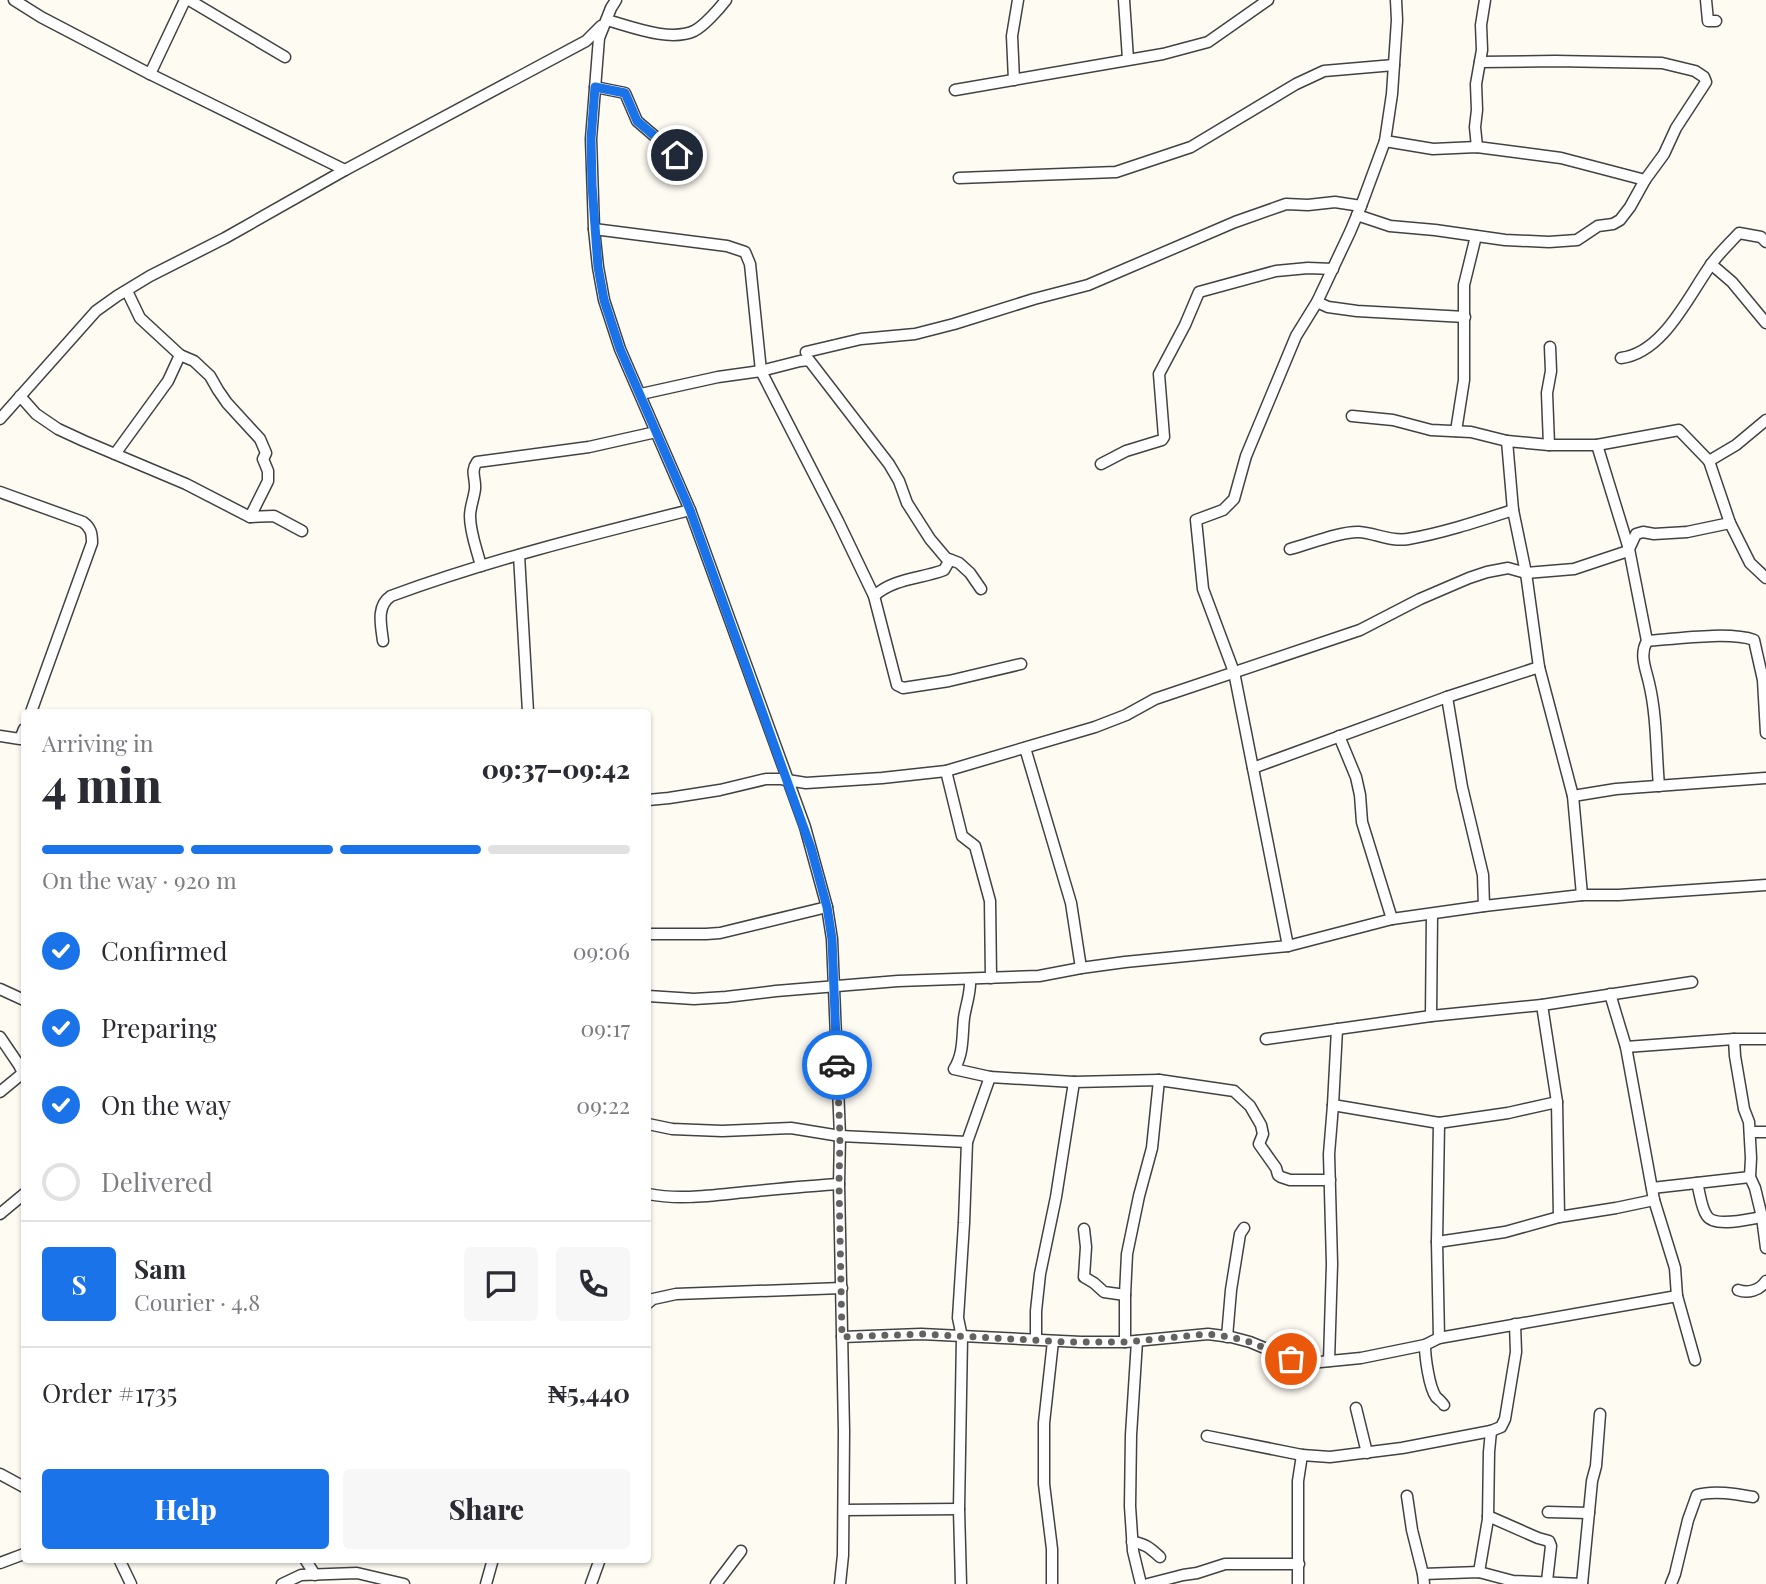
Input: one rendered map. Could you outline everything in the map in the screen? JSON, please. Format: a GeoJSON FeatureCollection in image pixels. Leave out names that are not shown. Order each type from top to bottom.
{"type":"FeatureCollection","features":[{"type":"Feature","properties":{"kind":"street"},"geometry":{"type":"LineString","coordinates":[[14,0],[150,74],[345,170]]}},
{"type":"Feature","properties":{"kind":"street"},"geometry":{"type":"LineString","coordinates":[[150,74],[187,0],[285,57]]}},
{"type":"Feature","properties":{"kind":"street"},"geometry":{"type":"LineString","coordinates":[[607,20],[664,35],[685,34],[696,30],[726,0]]}},
{"type":"Feature","properties":{"kind":"street"},"geometry":{"type":"LineString","coordinates":[[1014,80],[1012,36],[1018,0]]}},
{"type":"Feature","properties":{"kind":"street"},"geometry":{"type":"LineString","coordinates":[[1124,0],[1128,59]]}},
{"type":"Feature","properties":{"kind":"street"},"geometry":{"type":"LineString","coordinates":[[955,90],[1163,54],[1208,42],[1268,0]]}},
{"type":"Feature","properties":{"kind":"street"},"geometry":{"type":"LineString","coordinates":[[1288,946],[1234,672],[1203,589],[1196,520],[1223,510],[1234,499],[1246,456],[1296,336],[1317,302],[1359,210],[1385,141],[1392,94],[1396,0]]}},
{"type":"Feature","properties":{"kind":"street"},"geometry":{"type":"LineString","coordinates":[[1477,147],[1476,84],[1482,50],[1481,25],[1485,0]]}},
{"type":"Feature","properties":{"kind":"street"},"geometry":{"type":"LineString","coordinates":[[1706,0],[1708,21],[1716,21]]}},
{"type":"Feature","properties":{"kind":"street"},"geometry":{"type":"LineString","coordinates":[[612,3],[600,38],[591,139],[594,229],[604,300],[620,349],[690,510],[805,827],[827,907],[832,939],[840,1136],[842,1288],[844,1555],[840,1584]]}},
{"type":"Feature","properties":{"kind":"street"},"geometry":{"type":"LineString","coordinates":[[0,419],[96,311],[127,290],[586,41],[607,20]]}},
{"type":"Feature","properties":{"kind":"street"},"geometry":{"type":"LineString","coordinates":[[806,352],[861,339],[915,334],[1088,285],[1235,222],[1286,204],[1335,202],[1359,210],[1390,226],[1526,242],[1577,240],[1598,226],[1620,220],[1664,154],[1676,128],[1706,82],[1704,77],[1695,71],[1662,63],[1480,62]]}},
{"type":"Feature","properties":{"kind":"street"},"geometry":{"type":"LineString","coordinates":[[959,178],[1116,172],[1191,147],[1296,84],[1324,71],[1394,65]]}},
{"type":"Feature","properties":{"kind":"street"},"geometry":{"type":"LineString","coordinates":[[595,87],[625,93],[637,121],[693,169]]}},
{"type":"Feature","properties":{"kind":"street"},"geometry":{"type":"LineString","coordinates":[[1385,141],[1433,149],[1477,147],[1561,158],[1645,180]]}},
{"type":"Feature","properties":{"kind":"street"},"geometry":{"type":"LineString","coordinates":[[594,229],[727,246],[745,252],[750,264],[761,371],[874,596],[897,685],[900,687],[949,681],[1021,664]]}},
{"type":"Feature","properties":{"kind":"street"},"geometry":{"type":"LineString","coordinates":[[1621,358],[1631,357],[1654,342],[1675,321],[1711,264],[1739,233],[1761,237],[1766,242]]}},
{"type":"Feature","properties":{"kind":"street"},"geometry":{"type":"LineString","coordinates":[[1456,431],[1464,380],[1464,285],[1476,236]]}},
{"type":"Feature","properties":{"kind":"street"},"geometry":{"type":"LineString","coordinates":[[1711,264],[1732,282],[1766,323]]}},
{"type":"Feature","properties":{"kind":"street"},"geometry":{"type":"LineString","coordinates":[[1101,464],[1126,451],[1162,440],[1164,437],[1159,374],[1199,292],[1276,271],[1333,269]]}},
{"type":"Feature","properties":{"kind":"street"},"geometry":{"type":"LineString","coordinates":[[127,290],[140,317],[180,355],[194,361],[210,376],[227,403],[265,448],[263,459],[268,471],[268,481],[250,517]]}},
{"type":"Feature","properties":{"kind":"street"},"geometry":{"type":"LineString","coordinates":[[1317,302],[1328,307],[1357,311],[1465,317]]}},
{"type":"Feature","properties":{"kind":"street"},"geometry":{"type":"LineString","coordinates":[[1549,445],[1547,393],[1551,371],[1550,346]]}},
{"type":"Feature","properties":{"kind":"street"},"geometry":{"type":"LineString","coordinates":[[115,454],[168,381],[180,355]]}},
{"type":"Feature","properties":{"kind":"street"},"geometry":{"type":"LineString","coordinates":[[641,394],[808,360],[889,464],[906,503],[930,539],[948,560],[959,563],[970,573],[981,589]]}},
{"type":"Feature","properties":{"kind":"street"},"geometry":{"type":"LineString","coordinates":[[20,396],[36,414],[58,429],[186,484],[250,517],[274,516],[302,531]]}},
{"type":"Feature","properties":{"kind":"street"},"geometry":{"type":"LineString","coordinates":[[1352,415],[1394,420],[1431,430],[1471,432],[1507,441],[1549,445],[1597,444],[1679,430],[1709,461],[1730,523],[1750,563],[1766,578]]}},
{"type":"Feature","properties":{"kind":"street"},"geometry":{"type":"LineString","coordinates":[[1709,461],[1737,445],[1766,420]]}},
{"type":"Feature","properties":{"kind":"street"},"geometry":{"type":"LineString","coordinates":[[481,565],[470,517],[475,492],[473,472],[477,462],[575,449],[656,432]]}},
{"type":"Feature","properties":{"kind":"street"},"geometry":{"type":"LineString","coordinates":[[1507,441],[1513,510],[1526,573],[1539,667],[1573,796],[1582,895]]}},
{"type":"Feature","properties":{"kind":"street"},"geometry":{"type":"LineString","coordinates":[[1597,444],[1629,548],[1647,641],[1643,656],[1653,701],[1658,786]]}},
{"type":"Feature","properties":{"kind":"street"},"geometry":{"type":"LineString","coordinates":[[0,492],[83,522],[90,527],[92,534],[92,544],[32,709]]}},
{"type":"Feature","properties":{"kind":"street"},"geometry":{"type":"LineString","coordinates":[[383,641],[380,615],[387,599],[481,565],[690,510]]}},
{"type":"Feature","properties":{"kind":"street"},"geometry":{"type":"LineString","coordinates":[[1290,550],[1351,532],[1405,540],[1513,510]]}},
{"type":"Feature","properties":{"kind":"street"},"geometry":{"type":"LineString","coordinates":[[651,800],[720,790],[766,779],[806,783],[831,782],[946,771],[1095,727],[1126,715],[1155,699],[1360,630],[1420,599],[1487,572],[1508,568],[1526,573],[1574,569],[1625,552],[1636,534],[1687,532],[1730,523]]}},
{"type":"Feature","properties":{"kind":"street"},"geometry":{"type":"LineString","coordinates":[[519,555],[528,709]]}},
{"type":"Feature","properties":{"kind":"street"},"geometry":{"type":"LineString","coordinates":[[874,596],[884,587],[944,570],[948,560]]}},
{"type":"Feature","properties":{"kind":"street"},"geometry":{"type":"LineString","coordinates":[[1647,641],[1713,637],[1754,640],[1763,680],[1766,733]]}},
{"type":"Feature","properties":{"kind":"street"},"geometry":{"type":"LineString","coordinates":[[1253,768],[1447,697],[1539,667]]}},
{"type":"Feature","properties":{"kind":"street"},"geometry":{"type":"LineString","coordinates":[[1447,697],[1462,787],[1483,875],[1484,906]]}},
{"type":"Feature","properties":{"kind":"street"},"geometry":{"type":"LineString","coordinates":[[0,736],[20,739],[21,736]]}},
{"type":"Feature","properties":{"kind":"street"},"geometry":{"type":"LineString","coordinates":[[1339,736],[1356,777],[1363,822],[1392,919]]}},
{"type":"Feature","properties":{"kind":"street"},"geometry":{"type":"LineString","coordinates":[[1025,748],[1071,903],[1080,968]]}},
{"type":"Feature","properties":{"kind":"street"},"geometry":{"type":"LineString","coordinates":[[1766,766],[1766,783]]}},
{"type":"Feature","properties":{"kind":"street"},"geometry":{"type":"LineString","coordinates":[[946,771],[962,836],[975,846],[990,901],[991,978]]}},
{"type":"Feature","properties":{"kind":"street"},"geometry":{"type":"LineString","coordinates":[[1573,796],[1616,789],[1765,778]]}},
{"type":"Feature","properties":{"kind":"street"},"geometry":{"type":"LineString","coordinates":[[651,996],[694,999],[898,981],[1039,976],[1125,962],[1288,946],[1392,919],[1484,906],[1582,895],[1766,885]]}},
{"type":"Feature","properties":{"kind":"street"},"geometry":{"type":"LineString","coordinates":[[651,934],[720,933],[827,907]]}},
{"type":"Feature","properties":{"kind":"street"},"geometry":{"type":"LineString","coordinates":[[1431,1016],[1432,914]]}},
{"type":"Feature","properties":{"kind":"street"},"geometry":{"type":"LineString","coordinates":[[970,979],[971,990],[964,1019],[962,1046],[954,1069],[990,1077],[1074,1082],[1159,1080],[1234,1091],[1250,1106],[1261,1125],[1263,1134],[1259,1144],[1278,1175],[1290,1180],[1330,1180]]}},
{"type":"Feature","properties":{"kind":"street"},"geometry":{"type":"LineString","coordinates":[[1266,1039],[1431,1016],[1542,1005],[1692,982]]}},
{"type":"Feature","properties":{"kind":"street"},"geometry":{"type":"LineString","coordinates":[[0,989],[21,999]]}},
{"type":"Feature","properties":{"kind":"street"},"geometry":{"type":"LineString","coordinates":[[1611,994],[1626,1047],[1654,1200],[1675,1268],[1677,1296],[1695,1360]]}},
{"type":"Feature","properties":{"kind":"street"},"geometry":{"type":"LineString","coordinates":[[1542,1005],[1557,1102],[1559,1217]]}},
{"type":"Feature","properties":{"kind":"street"},"geometry":{"type":"LineString","coordinates":[[1329,1361],[1332,1264],[1329,1154],[1337,1029]]}},
{"type":"Feature","properties":{"kind":"street"},"geometry":{"type":"LineString","coordinates":[[0,1037],[21,1069]]}},
{"type":"Feature","properties":{"kind":"street"},"geometry":{"type":"LineString","coordinates":[[1734,1039],[1744,1109],[1749,1122],[1750,1177],[1765,1230],[1766,1248]]}},
{"type":"Feature","properties":{"kind":"street"},"geometry":{"type":"LineString","coordinates":[[1626,1047],[1766,1039]]}},
{"type":"Feature","properties":{"kind":"street"},"geometry":{"type":"LineString","coordinates":[[0,1092],[21,1075]]}},
{"type":"Feature","properties":{"kind":"street"},"geometry":{"type":"LineString","coordinates":[[961,1584],[959,1509],[962,1336],[958,1318],[967,1142],[990,1077]]}},
{"type":"Feature","properties":{"kind":"street"},"geometry":{"type":"LineString","coordinates":[[1125,1342],[1127,1254],[1152,1149],[1159,1080]]}},
{"type":"Feature","properties":{"kind":"street"},"geometry":{"type":"LineString","coordinates":[[1036,1339],[1040,1274],[1056,1197],[1074,1082]]}},
{"type":"Feature","properties":{"kind":"street"},"geometry":{"type":"LineString","coordinates":[[1333,1105],[1439,1124],[1557,1102]]}},
{"type":"Feature","properties":{"kind":"street"},"geometry":{"type":"LineString","coordinates":[[1439,1124],[1439,1338]]}},
{"type":"Feature","properties":{"kind":"street"},"geometry":{"type":"LineString","coordinates":[[651,1125],[672,1129],[722,1131],[792,1128],[840,1136],[967,1142]]}},
{"type":"Feature","properties":{"kind":"street"},"geometry":{"type":"LineString","coordinates":[[1750,1132],[1766,1132]]}},
{"type":"Feature","properties":{"kind":"street"},"geometry":{"type":"LineString","coordinates":[[1652,1188],[1750,1177]]}},
{"type":"Feature","properties":{"kind":"street"},"geometry":{"type":"LineString","coordinates":[[1697,1183],[1706,1216],[1711,1220],[1722,1222],[1762,1217]]}},
{"type":"Feature","properties":{"kind":"street"},"geometry":{"type":"LineString","coordinates":[[651,1195],[698,1197],[839,1184]]}},
{"type":"Feature","properties":{"kind":"street"},"geometry":{"type":"LineString","coordinates":[[0,1214],[21,1196]]}},
{"type":"Feature","properties":{"kind":"street"},"geometry":{"type":"LineString","coordinates":[[1437,1242],[1505,1232],[1559,1217],[1654,1200]]}},
{"type":"Feature","properties":{"kind":"street"},"geometry":{"type":"LineString","coordinates":[[1227,1336],[1234,1268],[1240,1234],[1244,1228]]}},
{"type":"Feature","properties":{"kind":"street"},"geometry":{"type":"LineString","coordinates":[[1084,1229],[1084,1277],[1104,1292],[1125,1295]]}},
{"type":"Feature","properties":{"kind":"street"},"geometry":{"type":"LineString","coordinates":[[1738,1290],[1745,1293],[1752,1291],[1765,1284],[1766,1280]]}},
{"type":"Feature","properties":{"kind":"street"},"geometry":{"type":"LineString","coordinates":[[651,1301],[676,1294],[842,1288]]}},
{"type":"Feature","properties":{"kind":"street"},"geometry":{"type":"LineString","coordinates":[[842,1337],[921,1334],[1125,1342],[1208,1334],[1250,1342],[1291,1359],[1310,1363],[1361,1358],[1425,1345],[1439,1338],[1677,1296]]}},
{"type":"Feature","properties":{"kind":"street"},"geometry":{"type":"LineString","coordinates":[[1207,1436],[1302,1455],[1330,1457],[1491,1431],[1501,1427],[1505,1419],[1516,1352],[1515,1324]]}},
{"type":"Feature","properties":{"kind":"street"},"geometry":{"type":"LineString","coordinates":[[1052,1584],[1052,1549],[1044,1484],[1044,1423],[1053,1341]]}},
{"type":"Feature","properties":{"kind":"street"},"geometry":{"type":"LineString","coordinates":[[1137,1341],[1130,1506],[1133,1551],[1141,1584]]}},
{"type":"Feature","properties":{"kind":"street"},"geometry":{"type":"LineString","coordinates":[[1425,1345],[1425,1360],[1433,1391],[1444,1405]]}},
{"type":"Feature","properties":{"kind":"street"},"geometry":{"type":"LineString","coordinates":[[1356,1408],[1367,1453]]}},
{"type":"Feature","properties":{"kind":"street"},"geometry":{"type":"LineString","coordinates":[[1407,1496],[1423,1579],[1479,1572],[1513,1582],[1582,1584],[1600,1414]]}},
{"type":"Feature","properties":{"kind":"street"},"geometry":{"type":"LineString","coordinates":[[1479,1572],[1488,1516],[1491,1431]]}},
{"type":"Feature","properties":{"kind":"street"},"geometry":{"type":"LineString","coordinates":[[1298,1584],[1298,1482],[1302,1455]]}},
{"type":"Feature","properties":{"kind":"street"},"geometry":{"type":"LineString","coordinates":[[0,1474],[21,1485]]}},
{"type":"Feature","properties":{"kind":"street"},"geometry":{"type":"LineString","coordinates":[[1671,1584],[1697,1495],[1730,1493],[1754,1497]]}},
{"type":"Feature","properties":{"kind":"street"},"geometry":{"type":"LineString","coordinates":[[844,1510],[959,1509]]}},
{"type":"Feature","properties":{"kind":"street"},"geometry":{"type":"LineString","coordinates":[[1548,1512],[1589,1514]]}},
{"type":"Feature","properties":{"kind":"street"},"geometry":{"type":"LineString","coordinates":[[1488,1516],[1549,1541],[1547,1581]]}},
{"type":"Feature","properties":{"kind":"street"},"geometry":{"type":"LineString","coordinates":[[1132,1542],[1149,1547],[1160,1557]]}},
{"type":"Feature","properties":{"kind":"street"},"geometry":{"type":"LineString","coordinates":[[716,1584],[741,1550]]}},
{"type":"Feature","properties":{"kind":"street"},"geometry":{"type":"LineString","coordinates":[[0,1563],[21,1555]]}},
{"type":"Feature","properties":{"kind":"street"},"geometry":{"type":"LineString","coordinates":[[122,1563],[131,1584]]}},
{"type":"Feature","properties":{"kind":"street"},"geometry":{"type":"LineString","coordinates":[[308,1563],[315,1574]]}},
{"type":"Feature","properties":{"kind":"street"},"geometry":{"type":"LineString","coordinates":[[314,1563],[315,1574]]}},
{"type":"Feature","properties":{"kind":"street"},"geometry":{"type":"LineString","coordinates":[[486,1584],[492,1563]]}},
{"type":"Feature","properties":{"kind":"street"},"geometry":{"type":"LineString","coordinates":[[591,1584],[599,1563]]}},
{"type":"Feature","properties":{"kind":"street"},"geometry":{"type":"LineString","coordinates":[[1148,1584],[1225,1564],[1299,1564]]}},
{"type":"Feature","properties":{"kind":"street"},"geometry":{"type":"LineString","coordinates":[[282,1584],[301,1575],[357,1573],[404,1584]]}},
{"type":"Feature","properties":{"kind":"way so far"},"geometry":{"type":"LineString","coordinates":[[837,1065],[842,1337],[921,1334],[1067,1342],[1125,1342],[1208,1334],[1250,1342],[1291,1359]]}},
{"type":"Feature","properties":{"kind":"route"},"geometry":{"type":"LineString","coordinates":[[677,155],[637,121],[625,93],[595,87],[591,139],[592,185],[594,229],[604,300],[620,349],[690,510],[805,827],[827,907],[832,939],[837,1065]]}}]}
